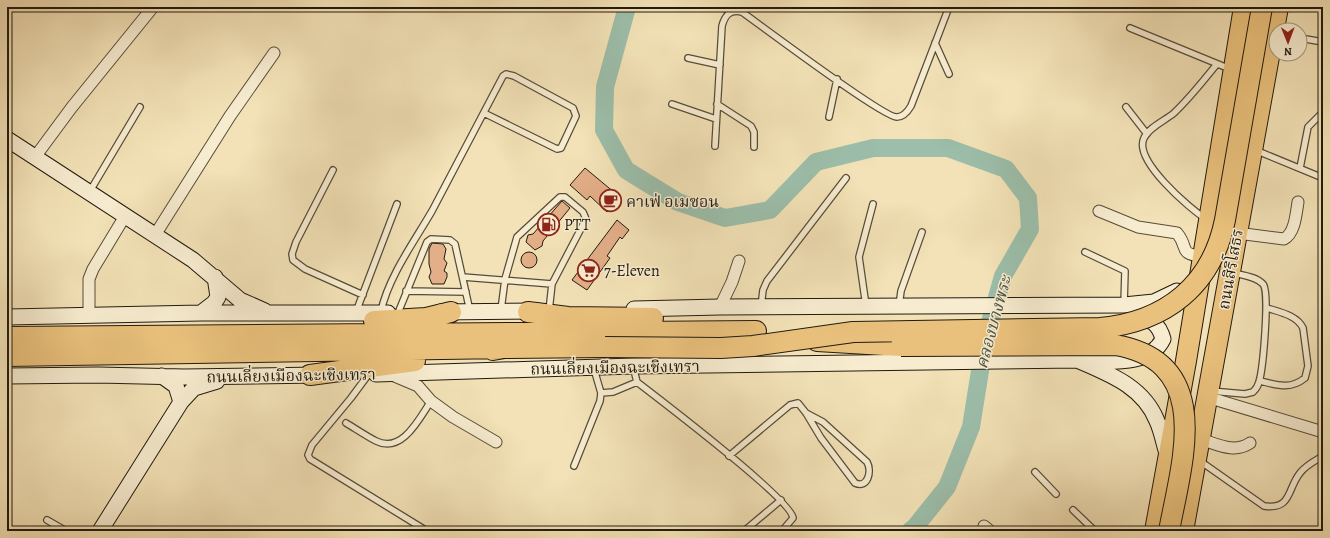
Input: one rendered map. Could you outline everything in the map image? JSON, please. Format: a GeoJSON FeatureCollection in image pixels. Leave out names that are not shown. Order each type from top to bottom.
{"type":"FeatureCollection","features":[{"type":"Feature","properties":{"kind":"highway","name":"ถนนสิริโสธร"},"geometry":{"type":"LineString","coordinates":[[1155,531],[1169,462],[1209,222],[1225,67],[1244,7]]}},
{"type":"Feature","properties":{"kind":"highway"},"geometry":{"type":"LineString","coordinates":[[310,375],[505,348],[721,348],[753,346],[853,332],[1100,328],[1139,320],[1158,312],[1181,297],[1197,282],[1211,263],[1220,243],[1226,220],[1262,7]]}},
{"type":"Feature","properties":{"kind":"highway","name":"ถนนสิริโสธร"},"geometry":{"type":"LineString","coordinates":[[1276,22],[1278,7]]}},
{"type":"Feature","properties":{"kind":"highway","name":"ถนนสิริโสธร"},"geometry":{"type":"LineString","coordinates":[[1183,531],[1269,62]]}},
{"type":"Feature","properties":{"kind":"highway"},"geometry":{"type":"LineString","coordinates":[[102,336],[426,318],[451,312]]}},
{"type":"Feature","properties":{"kind":"highway"},"geometry":{"type":"LineString","coordinates":[[528,312],[568,317],[665,319],[756,330],[782,337],[901,346],[1114,345],[1140,351],[1157,361],[1165,368],[1177,385],[1185,416],[1184,448],[1169,531]]}},
{"type":"Feature","properties":{"kind":"highway"},"geometry":{"type":"LineString","coordinates":[[1192,326],[1199,332],[1206,334],[1214,332],[1220,326]]}},
{"type":"Feature","properties":{"kind":"highway"},"geometry":{"type":"LineString","coordinates":[[7,337],[756,330]]}},
{"type":"Feature","properties":{"kind":"highway","name":"ถนนเลี่ยงเมืองฉะเชิงเทรา"},"geometry":{"type":"LineString","coordinates":[[7,356],[505,348]]}},
{"type":"Feature","properties":{"kind":"highway"},"geometry":{"type":"LineString","coordinates":[[1186,361],[1191,358],[1200,357],[1206,360],[1212,369]]}},
{"type":"Feature","properties":{"kind":"main road"},"geometry":{"type":"LineString","coordinates":[[7,140],[154,235],[214,277],[240,300],[272,314]]}},
{"type":"Feature","properties":{"kind":"main road"},"geometry":{"type":"LineString","coordinates":[[7,317],[201,313],[272,314],[528,312],[720,307],[1124,305],[1154,302],[1163,299],[1185,284],[1203,261]]}},
{"type":"Feature","properties":{"kind":"main road"},"geometry":{"type":"LineString","coordinates":[[201,313],[214,303],[218,296],[214,277]]}},
{"type":"Feature","properties":{"kind":"main road"},"geometry":{"type":"LineString","coordinates":[[1077,360],[1120,362],[1140,357],[1159,348],[1163,339],[1156,323],[1148,319],[1088,304]]}},
{"type":"Feature","properties":{"kind":"main road","name":"ถนนเลี่ยงเมืองฉะเชิงเทรา"},"geometry":{"type":"LineString","coordinates":[[7,376],[368,375],[633,366],[952,363],[1077,360],[1130,386],[1141,396],[1157,421],[1169,462]]}},
{"type":"Feature","properties":{"kind":"main road"},"geometry":{"type":"LineString","coordinates":[[100,531],[181,402],[194,388],[208,383],[238,377],[272,375]]}},
{"type":"Feature","properties":{"kind":"main road"},"geometry":{"type":"LineString","coordinates":[[162,376],[176,386],[181,402]]}},
{"type":"Feature","properties":{"kind":"street"},"geometry":{"type":"LineString","coordinates":[[35,157],[72,107],[153,7]]}},
{"type":"Feature","properties":{"kind":"street"},"geometry":{"type":"LineString","coordinates":[[154,235],[230,116],[274,53]]}},
{"type":"Feature","properties":{"kind":"street"},"geometry":{"type":"LineString","coordinates":[[1237,232],[1284,239],[1292,232],[1298,202]]}},
{"type":"Feature","properties":{"kind":"street"},"geometry":{"type":"LineString","coordinates":[[1099,211],[1138,227],[1177,233],[1181,238],[1185,252],[1203,261]]}},
{"type":"Feature","properties":{"kind":"street"},"geometry":{"type":"LineString","coordinates":[[89,316],[89,280],[93,269],[125,216]]}},
{"type":"Feature","properties":{"kind":"street"},"geometry":{"type":"LineString","coordinates":[[720,307],[732,282],[739,261]]}},
{"type":"Feature","properties":{"kind":"street"},"geometry":{"type":"LineString","coordinates":[[389,374],[418,386],[431,401],[453,417],[496,442]]}},
{"type":"Feature","properties":{"kind":"street"},"geometry":{"type":"LineString","coordinates":[[1208,394],[1323,432]]}},
{"type":"Feature","properties":{"kind":"street"},"geometry":{"type":"LineString","coordinates":[[1200,439],[1233,448],[1243,448],[1250,443]]}},
{"type":"Feature","properties":{"kind":"lane"},"geometry":{"type":"LineString","coordinates":[[723,7],[730,12]]}},
{"type":"Feature","properties":{"kind":"lane"},"geometry":{"type":"LineString","coordinates":[[715,146],[722,26],[724,19],[730,12],[736,10],[742,12],[867,102],[889,116],[897,117],[903,116],[911,106],[949,7]]}},
{"type":"Feature","properties":{"kind":"lane"},"geometry":{"type":"LineString","coordinates":[[1130,28],[1225,67],[1174,113],[1147,134],[1142,145],[1146,160],[1183,201],[1209,222]]}},
{"type":"Feature","properties":{"kind":"lane"},"geometry":{"type":"LineString","coordinates":[[1308,39],[1323,42]]}},
{"type":"Feature","properties":{"kind":"lane"},"geometry":{"type":"LineString","coordinates":[[935,43],[949,74]]}},
{"type":"Feature","properties":{"kind":"lane"},"geometry":{"type":"LineString","coordinates":[[688,58],[720,65]]}},
{"type":"Feature","properties":{"kind":"lane"},"geometry":{"type":"LineString","coordinates":[[380,313],[384,298],[503,76],[506,74],[573,108],[576,116],[561,148],[558,150],[484,113]]}},
{"type":"Feature","properties":{"kind":"lane"},"geometry":{"type":"LineString","coordinates":[[829,117],[837,79]]}},
{"type":"Feature","properties":{"kind":"lane"},"geometry":{"type":"LineString","coordinates":[[672,104],[716,119]]}},
{"type":"Feature","properties":{"kind":"lane"},"geometry":{"type":"LineString","coordinates":[[717,104],[751,126],[754,132],[754,147]]}},
{"type":"Feature","properties":{"kind":"lane"},"geometry":{"type":"LineString","coordinates":[[89,193],[140,107]]}},
{"type":"Feature","properties":{"kind":"lane"},"geometry":{"type":"LineString","coordinates":[[1126,107],[1147,134]]}},
{"type":"Feature","properties":{"kind":"lane"},"geometry":{"type":"LineString","coordinates":[[1300,168],[1308,127],[1323,112]]}},
{"type":"Feature","properties":{"kind":"lane"},"geometry":{"type":"LineString","coordinates":[[1252,148],[1323,178]]}},
{"type":"Feature","properties":{"kind":"lane"},"geometry":{"type":"LineString","coordinates":[[333,170],[296,242],[292,254],[293,260],[305,269],[363,295]]}},
{"type":"Feature","properties":{"kind":"lane"},"geometry":{"type":"LineString","coordinates":[[761,307],[763,290],[767,281],[846,178]]}},
{"type":"Feature","properties":{"kind":"lane"},"geometry":{"type":"LineString","coordinates":[[501,312],[505,279],[517,237],[560,197],[565,197],[583,212],[586,219],[552,284],[549,311]]}},
{"type":"Feature","properties":{"kind":"lane"},"geometry":{"type":"LineString","coordinates":[[356,313],[397,204]]}},
{"type":"Feature","properties":{"kind":"lane"},"geometry":{"type":"LineString","coordinates":[[866,306],[859,257],[873,204]]}},
{"type":"Feature","properties":{"kind":"lane"},"geometry":{"type":"LineString","coordinates":[[899,306],[901,291],[922,232]]}},
{"type":"Feature","properties":{"kind":"lane"},"geometry":{"type":"LineString","coordinates":[[398,313],[427,242],[431,239],[450,240],[455,244],[470,312]]}},
{"type":"Feature","properties":{"kind":"lane"},"geometry":{"type":"LineString","coordinates":[[1085,252],[1125,271],[1124,305]]}},
{"type":"Feature","properties":{"kind":"lane"},"geometry":{"type":"LineString","coordinates":[[1208,394],[1245,394],[1253,392],[1260,380],[1267,308],[1266,291],[1264,285],[1259,280],[1230,271]]}},
{"type":"Feature","properties":{"kind":"lane"},"geometry":{"type":"LineString","coordinates":[[463,277],[505,279],[552,284]]}},
{"type":"Feature","properties":{"kind":"lane"},"geometry":{"type":"LineString","coordinates":[[406,291],[466,292]]}},
{"type":"Feature","properties":{"kind":"lane"},"geometry":{"type":"LineString","coordinates":[[1260,380],[1277,386],[1292,385],[1305,378],[1308,366],[1303,328],[1300,322],[1267,308]]}},
{"type":"Feature","properties":{"kind":"lane"},"geometry":{"type":"LineString","coordinates":[[633,366],[637,382],[781,500],[792,514],[793,518],[782,531]]}},
{"type":"Feature","properties":{"kind":"lane"},"geometry":{"type":"LineString","coordinates":[[574,466],[597,410],[602,393],[594,367]]}},
{"type":"Feature","properties":{"kind":"lane"},"geometry":{"type":"LineString","coordinates":[[368,375],[312,445],[308,455],[310,460],[427,531]]}},
{"type":"Feature","properties":{"kind":"lane"},"geometry":{"type":"LineString","coordinates":[[602,393],[613,392],[637,382]]}},
{"type":"Feature","properties":{"kind":"lane"},"geometry":{"type":"LineString","coordinates":[[346,423],[377,442],[387,444],[397,443],[408,434],[431,401]]}},
{"type":"Feature","properties":{"kind":"lane"},"geometry":{"type":"LineString","coordinates":[[729,456],[794,403],[801,405],[821,438],[855,483],[859,485],[864,484],[867,481],[870,471],[867,462],[823,422],[806,413]]}},
{"type":"Feature","properties":{"kind":"lane"},"geometry":{"type":"LineString","coordinates":[[1197,459],[1264,506],[1276,506],[1282,504],[1291,493],[1299,473],[1307,465],[1323,456]]}},
{"type":"Feature","properties":{"kind":"lane"},"geometry":{"type":"LineString","coordinates":[[1035,472],[1056,494]]}},
{"type":"Feature","properties":{"kind":"lane"},"geometry":{"type":"LineString","coordinates":[[744,531],[781,500]]}},
{"type":"Feature","properties":{"kind":"lane"},"geometry":{"type":"LineString","coordinates":[[1073,510],[1095,531]]}},
{"type":"Feature","properties":{"kind":"lane"},"geometry":{"type":"LineString","coordinates":[[47,520],[66,531]]}},
{"type":"Feature","properties":{"kind":"building"},"geometry":{"type":"Polygon","coordinates":[[[585,168],[621,198],[607,212],[590,196],[587,200],[570,185],[585,168]]]}},
{"type":"Feature","properties":{"kind":"building"},"geometry":{"type":"Polygon","coordinates":[[[562,201],[570,208],[543,241],[542,246],[535,250],[526,242],[528,235],[533,234],[562,201]]]}},
{"type":"Feature","properties":{"kind":"building"},"geometry":{"type":"Polygon","coordinates":[[[617,220],[629,230],[622,239],[620,237],[607,256],[610,258],[587,290],[572,280],[617,220]]]}},
{"type":"Feature","properties":{"kind":"building"},"geometry":{"type":"Polygon","coordinates":[[[432,243],[443,244],[446,249],[444,259],[447,263],[444,271],[447,273],[447,277],[444,284],[432,284],[429,277],[431,272],[429,264],[429,249],[432,243]]]}},
{"type":"Feature","properties":{"kind":"building"},"geometry":{"type":"Polygon","coordinates":[[[529,252],[535,254],[537,260],[535,266],[529,268],[523,266],[521,260],[523,254],[529,252]]]}},
{"type":"Feature","properties":{"kind":"waterway","name":"คลองบางพระ"},"geometry":{"type":"LineString","coordinates":[[627,7],[605,87],[604,130],[626,170],[678,202],[725,218],[770,210],[816,162],[873,148],[948,148],[1006,169],[1028,198],[1030,229],[1003,276],[985,340],[971,427],[947,487],[915,527],[910,531]]}},
{"type":"Feature","properties":{"kind":"place","name":"คาเฟ่ อเมซอน"},"geometry":{"type":"Point","coordinates":[610,201]}},
{"type":"Feature","properties":{"kind":"place","name":"PTT"},"geometry":{"type":"Point","coordinates":[549,224]}},
{"type":"Feature","properties":{"kind":"place","name":"7-Eleven"},"geometry":{"type":"Point","coordinates":[588,270]}}]}
